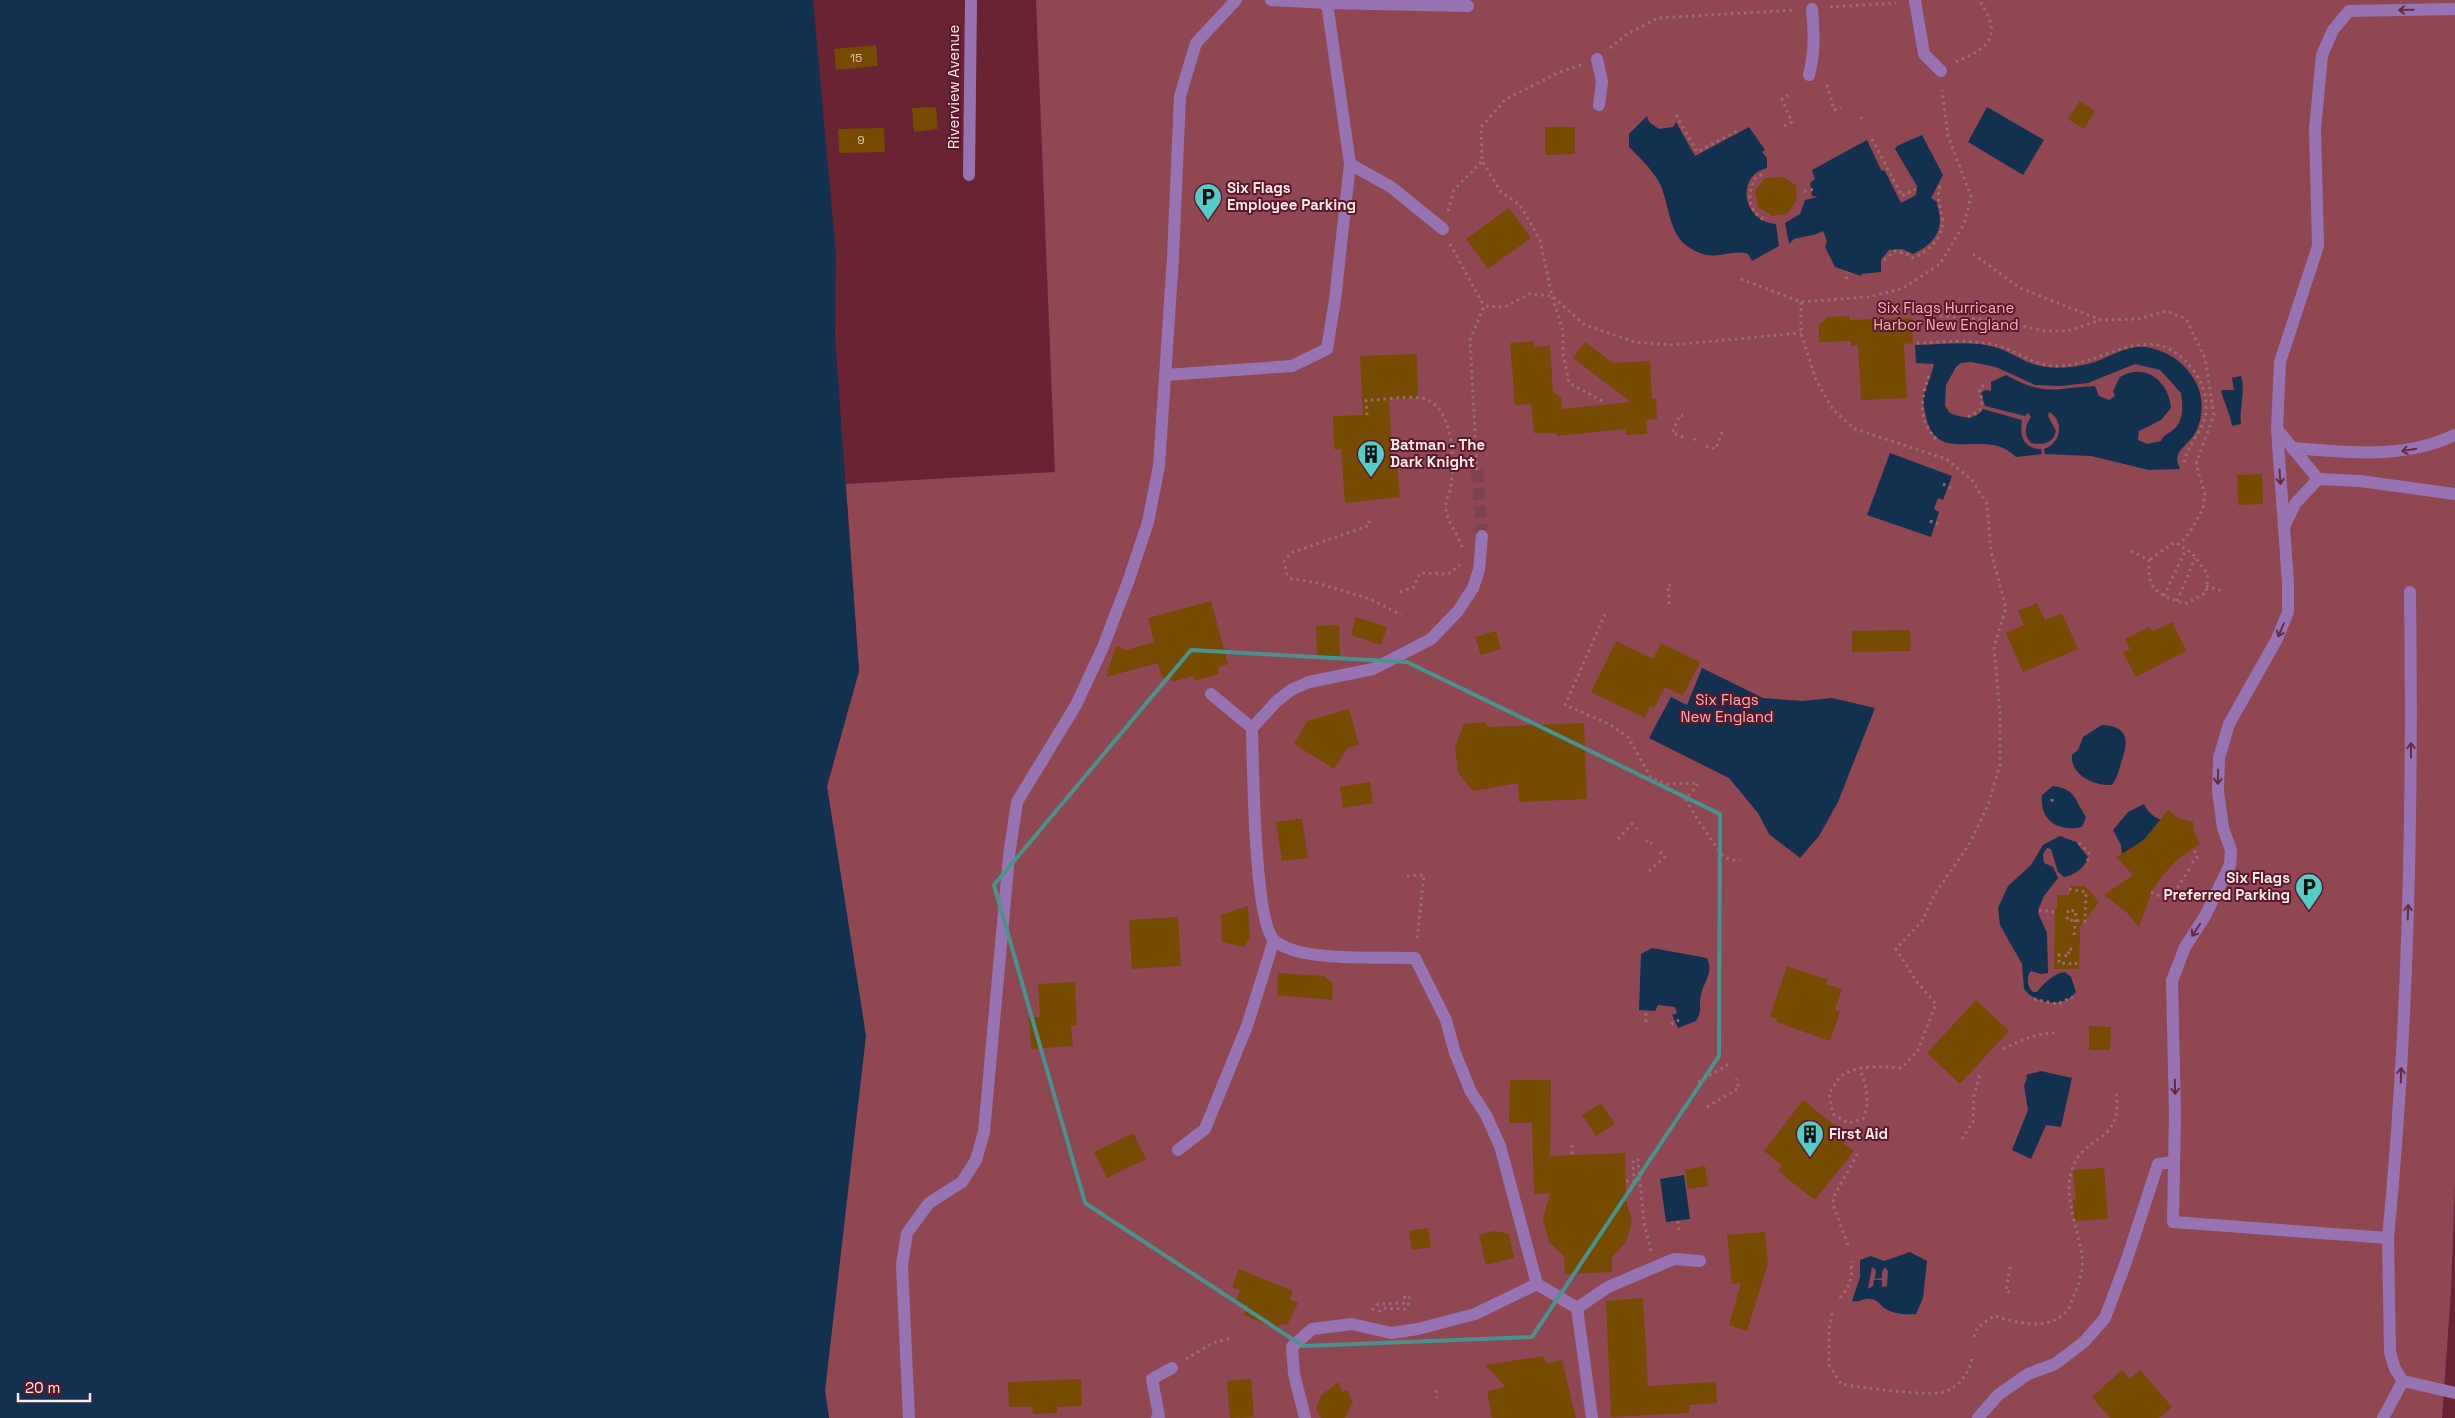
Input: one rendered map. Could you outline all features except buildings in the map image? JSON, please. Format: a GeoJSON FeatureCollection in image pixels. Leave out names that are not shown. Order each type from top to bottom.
{"type":"FeatureCollection","features":[{"type":"Feature","properties":{"kind":"street","name":"Riverview Avenue"},"geometry":{"type":"LineString","coordinates":[[969,175],[971,0]]}},
{"type":"Feature","properties":{"kind":"street"},"geometry":{"type":"LineString","coordinates":[[909,1418],[902,1265],[906,1234],[929,1203],[962,1182],[976,1160],[984,1132],[1009,856],[1017,802],[1076,705],[1104,647],[1148,522],[1159,466],[1180,96],[1196,43],[1236,0]]}},
{"type":"Feature","properties":{"kind":"street"},"geometry":{"type":"LineString","coordinates":[[1271,0],[1468,6]]}},
{"type":"Feature","properties":{"kind":"street"},"geometry":{"type":"LineString","coordinates":[[1165,375],[1292,366],[1327,349],[1335,300],[1350,164],[1326,1]]}},
{"type":"Feature","properties":{"kind":"street"},"geometry":{"type":"LineString","coordinates":[[1915,1],[1924,54],[1941,71]]}},
{"type":"Feature","properties":{"kind":"street"},"geometry":{"type":"LineString","coordinates":[[2388,1238],[2173,1222],[2175,1113],[2172,981],[2185,947],[2205,916],[2230,865],[2231,850],[2223,828],[2218,791],[2219,758],[2229,724],[2277,639],[2288,612],[2277,429],[2280,362],[2318,246],[2315,129],[2322,55],[2346,5],[2455,9]]}},
{"type":"Feature","properties":{"kind":"street"},"geometry":{"type":"LineString","coordinates":[[1809,75],[1814,48],[1812,9]]}},
{"type":"Feature","properties":{"kind":"street"},"geometry":{"type":"LineString","coordinates":[[1597,59],[1602,82],[1599,105]]}},
{"type":"Feature","properties":{"kind":"street"},"geometry":{"type":"LineString","coordinates":[[1350,164],[1392,187],[1442,229]]}},
{"type":"Feature","properties":{"kind":"street"},"geometry":{"type":"LineString","coordinates":[[2277,429],[2318,480]]}},
{"type":"Feature","properties":{"kind":"street"},"geometry":{"type":"LineString","coordinates":[[2292,448],[2376,454],[2410,451],[2455,435]]}},
{"type":"Feature","properties":{"kind":"street"},"geometry":{"type":"LineString","coordinates":[[2284,527],[2295,504],[2318,480],[2360,481],[2455,494]]}},
{"type":"Feature","properties":{"kind":"street"},"geometry":{"type":"LineString","coordinates":[[1252,728],[1291,690],[1309,682],[1373,669],[1431,639],[1458,611],[1472,588],[1479,570],[1482,536]]}},
{"type":"Feature","properties":{"kind":"street"},"geometry":{"type":"LineString","coordinates":[[2410,592],[2411,824],[2399,1123],[2388,1238],[2390,1352],[2395,1370],[2403,1381],[2455,1393]]}},
{"type":"Feature","properties":{"kind":"street"},"geometry":{"type":"LineString","coordinates":[[1211,694],[1252,728],[1261,895],[1266,920],[1274,940],[1285,947],[1316,954],[1415,958],[1446,1020],[1455,1053],[1471,1092],[1486,1115],[1500,1146],[1537,1284],[1577,1308]]}},
{"type":"Feature","properties":{"kind":"street"},"geometry":{"type":"LineString","coordinates":[[1178,1150],[1205,1129],[1247,1026],[1274,940]]}},
{"type":"Feature","properties":{"kind":"street"},"geometry":{"type":"LineString","coordinates":[[1978,1418],[1998,1395],[2028,1374],[2055,1364],[2084,1342],[2104,1318],[2126,1262],[2158,1164],[2174,1162]]}},
{"type":"Feature","properties":{"kind":"street"},"geometry":{"type":"LineString","coordinates":[[1577,1308],[1608,1287],[1674,1260],[1700,1261]]}},
{"type":"Feature","properties":{"kind":"street"},"geometry":{"type":"LineString","coordinates":[[1305,1418],[1294,1374],[1292,1347],[1312,1329],[1352,1324],[1391,1333],[1418,1329],[1475,1314],[1537,1284]]}},
{"type":"Feature","properties":{"kind":"street"},"geometry":{"type":"LineString","coordinates":[[1577,1308],[1592,1418]]}},
{"type":"Feature","properties":{"kind":"street"},"geometry":{"type":"LineString","coordinates":[[1157,1418],[1159,1416],[1152,1379],[1172,1368]]}},
{"type":"Feature","properties":{"kind":"street"},"geometry":{"type":"LineString","coordinates":[[2383,1418],[2403,1381]]}},
{"type":"Feature","properties":{"kind":"path"},"geometry":{"type":"LineString","coordinates":[[1741,278],[1801,302],[1868,297],[1902,289],[1940,264],[1964,224],[1971,196],[1948,136],[1941,71],[1985,46],[1992,31],[1989,13],[1978,0]]}},
{"type":"Feature","properties":{"kind":"path"},"geometry":{"type":"LineString","coordinates":[[1602,401],[1569,383],[1563,353],[1563,331],[1552,296],[1540,240],[1520,205],[1501,192],[1482,161],[1481,127],[1506,99],[1560,72],[1597,59],[1627,34],[1658,18],[1915,1]]}},
{"type":"Feature","properties":{"kind":"path"},"geometry":{"type":"LineString","coordinates":[[1827,85],[1834,110],[1841,108]]}},
{"type":"Feature","properties":{"kind":"path"},"geometry":{"type":"LineString","coordinates":[[1784,126],[1792,122],[1782,99],[1792,92]]}},
{"type":"Feature","properties":{"kind":"path"},"geometry":{"type":"LineString","coordinates":[[1676,115],[1697,152],[1737,132]]}},
{"type":"Feature","properties":{"kind":"path"},"geometry":{"type":"LineString","coordinates":[[1860,117],[1864,123]]}},
{"type":"Feature","properties":{"kind":"path"},"geometry":{"type":"LineString","coordinates":[[1872,139],[1891,180],[1902,196],[1916,189]]}},
{"type":"Feature","properties":{"kind":"path"},"geometry":{"type":"LineString","coordinates":[[1762,175],[1757,176],[1752,183],[1749,199],[1756,214],[1767,221]]}},
{"type":"Feature","properties":{"kind":"path"},"geometry":{"type":"LineString","coordinates":[[1884,260],[1895,251],[1912,258],[1922,254],[1937,240],[1942,217],[1937,190],[1942,182]]}},
{"type":"Feature","properties":{"kind":"path"},"geometry":{"type":"LineString","coordinates":[[1804,191],[1816,189]]}},
{"type":"Feature","properties":{"kind":"path"},"geometry":{"type":"LineString","coordinates":[[1973,254],[2020,288],[2101,320]]}},
{"type":"Feature","properties":{"kind":"path"},"geometry":{"type":"LineString","coordinates":[[1846,279],[1848,272]]}},
{"type":"Feature","properties":{"kind":"path"},"geometry":{"type":"LineString","coordinates":[[1477,470],[1470,340],[1484,306],[1504,307],[1529,294],[1552,296],[1585,325],[1635,342],[1672,345],[1801,332]]}},
{"type":"Feature","properties":{"kind":"path"},"geometry":{"type":"LineString","coordinates":[[1801,302],[1801,332],[1816,380],[1833,410],[1856,429],[1946,459],[1972,480],[1987,504],[1992,552],[2006,608],[1994,647],[2000,714],[2000,765],[1988,805],[1970,842],[1934,895],[1923,920],[1896,949],[1917,982],[1936,1004],[1917,1052],[1901,1068],[1886,1066],[1860,1070],[1842,1076],[1829,1093],[1833,1114],[1848,1123],[1863,1119],[1868,1106],[1866,1089],[1860,1070]]}},
{"type":"Feature","properties":{"kind":"path"},"geometry":{"type":"LineString","coordinates":[[1940,316],[1993,320],[2044,331],[2067,331],[2101,320],[2138,319],[2166,311],[2186,320],[2205,358],[2214,414],[2196,464],[2205,494],[2203,509],[2190,532],[2179,545]]}},
{"type":"Feature","properties":{"kind":"path"},"geometry":{"type":"LineString","coordinates":[[1916,343],[1982,342],[1998,346],[2038,364],[2052,366],[2084,363],[2117,349],[2137,344],[2150,343],[2171,350],[2188,362],[2200,378],[2206,398],[2206,413],[2198,434],[2186,454],[2184,463]]}},
{"type":"Feature","properties":{"kind":"path"},"geometry":{"type":"LineString","coordinates":[[1929,376],[1921,404],[1930,432],[1937,440]]}},
{"type":"Feature","properties":{"kind":"path"},"geometry":{"type":"LineString","coordinates":[[1968,417],[1980,410],[1982,400],[1979,389],[1987,385]]}},
{"type":"Feature","properties":{"kind":"path"},"geometry":{"type":"LineString","coordinates":[[1367,415],[1366,400],[1418,398],[1432,402],[1446,419],[1452,478],[1452,486],[1446,504],[1447,515],[1462,549]]}},
{"type":"Feature","properties":{"kind":"path"},"geometry":{"type":"LineString","coordinates":[[1682,437],[1672,433],[1680,415],[1683,416]]}},
{"type":"Feature","properties":{"kind":"path"},"geometry":{"type":"LineString","coordinates":[[1706,446],[1716,449],[1723,430],[1721,430]]}},
{"type":"Feature","properties":{"kind":"path"},"geometry":{"type":"LineString","coordinates":[[1943,484],[1951,488]]}},
{"type":"Feature","properties":{"kind":"path"},"geometry":{"type":"LineString","coordinates":[[1930,521],[1938,524]]}},
{"type":"Feature","properties":{"kind":"path"},"geometry":{"type":"LineString","coordinates":[[1369,522],[1370,525],[1291,553],[1284,561],[1287,574],[1292,579],[1318,582],[1370,599],[1401,615]]}},
{"type":"Feature","properties":{"kind":"path"},"geometry":{"type":"LineString","coordinates":[[2175,542],[2186,549],[2208,574],[2206,594],[2185,604],[2159,594],[2148,578],[2149,560],[2175,542]]}},
{"type":"Feature","properties":{"kind":"path"},"geometry":{"type":"LineString","coordinates":[[2164,596],[2186,549]]}},
{"type":"Feature","properties":{"kind":"path"},"geometry":{"type":"LineString","coordinates":[[2131,551],[2149,560]]}},
{"type":"Feature","properties":{"kind":"path"},"geometry":{"type":"LineString","coordinates":[[1400,592],[1414,587],[1420,572],[1448,574],[1453,572],[1462,557]]}},
{"type":"Feature","properties":{"kind":"path"},"geometry":{"type":"LineString","coordinates":[[2177,601],[2195,558]]}},
{"type":"Feature","properties":{"kind":"path"},"geometry":{"type":"LineString","coordinates":[[1668,604],[1668,585],[1674,585]]}},
{"type":"Feature","properties":{"kind":"path"},"geometry":{"type":"LineString","coordinates":[[2206,586],[2222,590]]}},
{"type":"Feature","properties":{"kind":"path"},"geometry":{"type":"LineString","coordinates":[[1604,614],[1565,705],[1609,724],[1628,737],[1651,778],[1667,784],[1698,784],[1686,799],[1690,809],[1707,830],[1717,851],[1726,858],[1740,861]]}},
{"type":"Feature","properties":{"kind":"path"},"geometry":{"type":"LineString","coordinates":[[2052,799],[2053,804]]}},
{"type":"Feature","properties":{"kind":"path"},"geometry":{"type":"LineString","coordinates":[[1618,839],[1632,824],[1637,829]]}},
{"type":"Feature","properties":{"kind":"path"},"geometry":{"type":"LineString","coordinates":[[1644,835],[1652,844]]}},
{"type":"Feature","properties":{"kind":"path"},"geometry":{"type":"LineString","coordinates":[[2079,843],[2089,852],[2087,865]]}},
{"type":"Feature","properties":{"kind":"path"},"geometry":{"type":"LineString","coordinates":[[2192,863],[2198,856],[2193,849]]}},
{"type":"Feature","properties":{"kind":"path"},"geometry":{"type":"LineString","coordinates":[[1649,871],[1665,857],[1659,851]]}},
{"type":"Feature","properties":{"kind":"path"},"geometry":{"type":"LineString","coordinates":[[2151,892],[2164,898],[2172,896],[2190,868]]}},
{"type":"Feature","properties":{"kind":"path"},"geometry":{"type":"LineString","coordinates":[[1407,876],[1424,874],[1415,958]]}},
{"type":"Feature","properties":{"kind":"path"},"geometry":{"type":"LineString","coordinates":[[2068,889],[2086,892],[2085,921],[2076,920],[2067,920],[2068,910],[2076,911],[2075,919],[2077,928],[2074,936],[2077,936]]}},
{"type":"Feature","properties":{"kind":"path"},"geometry":{"type":"LineString","coordinates":[[2039,910],[2054,912]]}},
{"type":"Feature","properties":{"kind":"path"},"geometry":{"type":"LineString","coordinates":[[2072,949],[2068,949],[2070,956],[2059,955],[2059,963],[2076,964],[2076,960]]}},
{"type":"Feature","properties":{"kind":"path"},"geometry":{"type":"LineString","coordinates":[[2034,999],[2057,1004],[2073,998]]}},
{"type":"Feature","properties":{"kind":"path"},"geometry":{"type":"LineString","coordinates":[[1646,1010],[1646,1022]]}},
{"type":"Feature","properties":{"kind":"path"},"geometry":{"type":"LineString","coordinates":[[1671,1024],[1679,1020]]}},
{"type":"Feature","properties":{"kind":"path"},"geometry":{"type":"LineString","coordinates":[[2003,1049],[2045,1033],[2059,1034]]}},
{"type":"Feature","properties":{"kind":"path"},"geometry":{"type":"LineString","coordinates":[[1698,1082],[1729,1064]]}},
{"type":"Feature","properties":{"kind":"path"},"geometry":{"type":"LineString","coordinates":[[1962,1139],[1973,1122],[1974,1094],[1980,1074]]}},
{"type":"Feature","properties":{"kind":"path"},"geometry":{"type":"LineString","coordinates":[[1706,1107],[1739,1088],[1736,1079]]}},
{"type":"Feature","properties":{"kind":"path"},"geometry":{"type":"LineString","coordinates":[[1974,1337],[1977,1328],[1994,1316],[2025,1324],[2040,1324],[2055,1320],[2067,1312],[2078,1290],[2082,1256],[2073,1221],[2071,1170],[2079,1153],[2102,1138],[2111,1127],[2118,1105],[2116,1092]]}},
{"type":"Feature","properties":{"kind":"path"},"geometry":{"type":"LineString","coordinates":[[1872,1140],[1890,1137]]}},
{"type":"Feature","properties":{"kind":"path"},"geometry":{"type":"LineString","coordinates":[[1572,1145],[1572,1155]]}},
{"type":"Feature","properties":{"kind":"path"},"geometry":{"type":"LineString","coordinates":[[1848,1245],[1834,1207],[1833,1198],[1858,1153]]}},
{"type":"Feature","properties":{"kind":"path"},"geometry":{"type":"LineString","coordinates":[[1626,1180],[1634,1181],[1633,1160],[1638,1160],[1644,1223],[1655,1268]]}},
{"type":"Feature","properties":{"kind":"path"},"geometry":{"type":"LineString","coordinates":[[1678,1221],[1679,1230]]}},
{"type":"Feature","properties":{"kind":"path"},"geometry":{"type":"LineString","coordinates":[[1840,1298],[1848,1289],[1852,1271],[1851,1261]]}},
{"type":"Feature","properties":{"kind":"path"},"geometry":{"type":"LineString","coordinates":[[2010,1267],[2006,1291],[2014,1293]]}},
{"type":"Feature","properties":{"kind":"path"},"geometry":{"type":"LineString","coordinates":[[1371,1318],[1372,1310],[1378,1304],[1404,1303],[1405,1292]]}},
{"type":"Feature","properties":{"kind":"path"},"geometry":{"type":"LineString","coordinates":[[1378,1318],[1380,1310],[1383,1308],[1405,1309],[1409,1303],[1410,1292]]}},
{"type":"Feature","properties":{"kind":"path"},"geometry":{"type":"LineString","coordinates":[[1832,1313],[1828,1340],[1829,1365],[1841,1384],[1873,1390],[1946,1392],[1968,1374],[1972,1355]]}},
{"type":"Feature","properties":{"kind":"path"},"geometry":{"type":"LineString","coordinates":[[1172,1368],[1213,1343],[1233,1337]]}},
{"type":"Feature","properties":{"kind":"path"},"geometry":{"type":"LineString","coordinates":[[1436,1390],[1437,1398]]}},
{"type":"Feature","properties":{"kind":"highlighted area"},"geometry":{"type":"Polygon","coordinates":[[[1191,650],[1407,662],[1720,814],[1719,1056],[1532,1337],[1303,1346],[1085,1203],[994,885],[1191,650]]]}},
{"type":"Feature","properties":{"kind":"green space","name":"Six Flags New England"},"geometry":{"type":"Polygon","coordinates":[[[1036,0],[2455,0],[2455,1182],[2451,1290],[2442,1418],[829,1418],[825,1391],[827,786],[859,671],[846,484],[1055,472],[1036,0]]]}},
{"type":"Feature","properties":{"kind":"water"},"geometry":{"type":"Polygon","coordinates":[[[0,0],[813,0],[836,255],[835,338],[859,671],[827,786],[866,1036],[825,1391],[829,1418],[0,1418],[0,0]]]}},
{"type":"Feature","properties":{"kind":"water"},"geometry":{"type":"Polygon","coordinates":[[[1987,107],[2044,140],[2023,175],[1968,142],[1987,107]]]}},
{"type":"Feature","properties":{"kind":"water"},"geometry":{"type":"Polygon","coordinates":[[[1647,116],[1649,122],[1659,129],[1673,127],[1676,122],[1695,156],[1749,127],[1765,150],[1762,152],[1767,158],[1767,168],[1757,172],[1751,179],[1747,188],[1749,207],[1755,215],[1764,221],[1776,224],[1779,246],[1752,261],[1748,254],[1742,253],[1703,254],[1691,249],[1682,242],[1672,224],[1659,182],[1649,168],[1629,147],[1629,134],[1647,116]]]}},
{"type":"Feature","properties":{"kind":"water"},"geometry":{"type":"Polygon","coordinates":[[[1922,135],[1943,175],[1931,198],[1937,202],[1940,224],[1936,235],[1924,248],[1913,254],[1902,249],[1889,250],[1881,260],[1881,272],[1862,274],[1861,276],[1835,267],[1825,247],[1827,241],[1823,231],[1794,239],[1789,244],[1785,223],[1800,214],[1805,200],[1818,197],[1812,196],[1810,183],[1815,179],[1812,170],[1867,140],[1881,170],[1885,171],[1901,203],[1916,195],[1917,186],[1895,149],[1897,146],[1922,135]]]}},
{"type":"Feature","properties":{"kind":"water"},"geometry":{"type":"Polygon","coordinates":[[[1966,343],[1985,345],[1995,347],[2027,362],[2054,368],[2088,364],[2135,347],[2151,348],[2171,356],[2193,378],[2200,394],[2201,416],[2193,436],[2178,453],[2177,460],[2180,469],[2149,470],[2091,456],[2045,454],[2044,449],[2054,442],[2059,432],[2059,426],[2054,416],[2049,412],[2048,416],[2056,431],[2053,439],[2043,444],[2031,443],[2026,433],[2026,427],[2031,417],[2028,413],[2025,416],[1985,406],[1981,393],[1985,390],[1991,391],[1991,382],[2006,375],[2041,389],[2095,386],[2099,396],[2109,400],[2115,396],[2113,391],[2120,377],[2130,373],[2147,373],[2161,383],[2166,390],[2171,408],[2161,420],[2139,431],[2138,440],[2147,444],[2161,441],[2164,436],[2177,427],[2182,413],[2181,393],[2160,370],[2135,364],[2088,383],[2061,386],[2035,385],[1996,367],[1971,362],[1961,363],[1956,367],[1946,385],[1945,406],[1950,413],[1972,417],[1983,409],[2022,420],[2021,431],[2024,440],[2030,447],[2041,449],[2042,454],[2016,457],[2004,449],[1992,445],[1953,444],[1942,441],[1933,434],[1927,421],[1924,394],[1934,364],[1916,363],[1915,345],[1966,343]]]}},
{"type":"Feature","properties":{"kind":"water"},"geometry":{"type":"Polygon","coordinates":[[[2241,376],[2243,388],[2241,424],[2232,426],[2221,390],[2234,390],[2232,378],[2241,376]]]}},
{"type":"Feature","properties":{"kind":"water"},"geometry":{"type":"Polygon","coordinates":[[[1890,453],[1952,476],[1943,500],[1938,498],[1934,509],[1939,512],[1931,537],[1867,515],[1890,453]]]}},
{"type":"Feature","properties":{"kind":"water"},"geometry":{"type":"Polygon","coordinates":[[[1702,668],[1763,698],[1803,701],[1832,698],[1875,708],[1838,802],[1819,836],[1800,858],[1769,834],[1758,813],[1729,778],[1649,738],[1671,697],[1687,705],[1702,668]]]}},
{"type":"Feature","properties":{"kind":"water"},"geometry":{"type":"Polygon","coordinates":[[[2102,725],[2117,728],[2125,736],[2126,742],[2119,772],[2112,785],[2098,784],[2084,778],[2079,774],[2072,762],[2072,755],[2078,750],[2083,737],[2102,725]]]}},
{"type":"Feature","properties":{"kind":"water"},"geometry":{"type":"Polygon","coordinates":[[[2053,786],[2061,787],[2074,796],[2086,817],[2082,827],[2066,828],[2058,826],[2047,818],[2042,804],[2042,795],[2053,786]]]}},
{"type":"Feature","properties":{"kind":"water"},"geometry":{"type":"Polygon","coordinates":[[[2144,804],[2154,816],[2169,822],[2122,855],[2121,845],[2113,830],[2128,812],[2144,804]]]}},
{"type":"Feature","properties":{"kind":"water"},"geometry":{"type":"Polygon","coordinates":[[[2060,836],[2076,842],[2088,857],[2085,864],[2079,870],[2064,877],[2058,872],[2051,849],[2047,848],[2043,854],[2044,863],[2053,867],[2058,878],[2044,896],[2038,913],[2047,933],[2048,973],[2041,974],[2031,971],[2028,976],[2028,984],[2033,992],[2037,992],[2057,974],[2065,972],[2071,977],[2076,992],[2064,1001],[2050,1003],[2035,998],[2024,989],[2022,964],[2000,925],[1998,908],[2008,886],[2031,865],[2043,845],[2060,836]]]}},
{"type":"Feature","properties":{"kind":"water"},"geometry":{"type":"Polygon","coordinates":[[[1652,948],[1707,958],[1709,970],[1702,990],[1700,1011],[1696,1021],[1678,1028],[1672,1015],[1677,1013],[1675,1007],[1658,1005],[1655,1011],[1639,1010],[1641,954],[1652,948]]]}},
{"type":"Feature","properties":{"kind":"water"},"geometry":{"type":"Polygon","coordinates":[[[2041,1071],[2072,1078],[2061,1127],[2046,1125],[2031,1159],[2012,1150],[2028,1110],[2024,1086],[2027,1078],[2026,1075],[2041,1071]]]}},
{"type":"Feature","properties":{"kind":"water"},"geometry":{"type":"Polygon","coordinates":[[[1684,1175],[1690,1219],[1666,1222],[1660,1179],[1684,1175]]]}},
{"type":"Feature","properties":{"kind":"water"},"geometry":{"type":"Polygon","coordinates":[[[1910,1252],[1927,1261],[1923,1298],[1916,1314],[1891,1312],[1871,1299],[1852,1301],[1860,1277],[1860,1260],[1871,1256],[1884,1261],[1910,1252]],[[1872,1267],[1868,1289],[1873,1286],[1874,1280],[1882,1280],[1882,1287],[1887,1286],[1888,1271],[1885,1267],[1882,1272],[1882,1278],[1875,1279],[1876,1270],[1872,1267]]]}},
{"type":"Feature","properties":{"kind":"tunnel"},"geometry":{"type":"LineString","coordinates":[[1477,470],[1482,536]]}},
{"type":"Feature","properties":{"kind":"place","name":"Six Flags Employee Parking"},"geometry":{"type":"Point","coordinates":[1208,221]}},
{"type":"Feature","properties":{"kind":"place","name":"Batman - The Dark Knight"},"geometry":{"type":"Point","coordinates":[1371,478]}},
{"type":"Feature","properties":{"kind":"place","name":"Six Flags Preferred Parking"},"geometry":{"type":"Point","coordinates":[2309,911]}},
{"type":"Feature","properties":{"kind":"place","name":"First Aid"},"geometry":{"type":"Point","coordinates":[1810,1158]}},
{"type":"Feature","properties":{"kind":"park label","name":"Six Flags Hurricane Harbor New England"},"geometry":{"type":"Point","coordinates":[1946,316]}}]}
